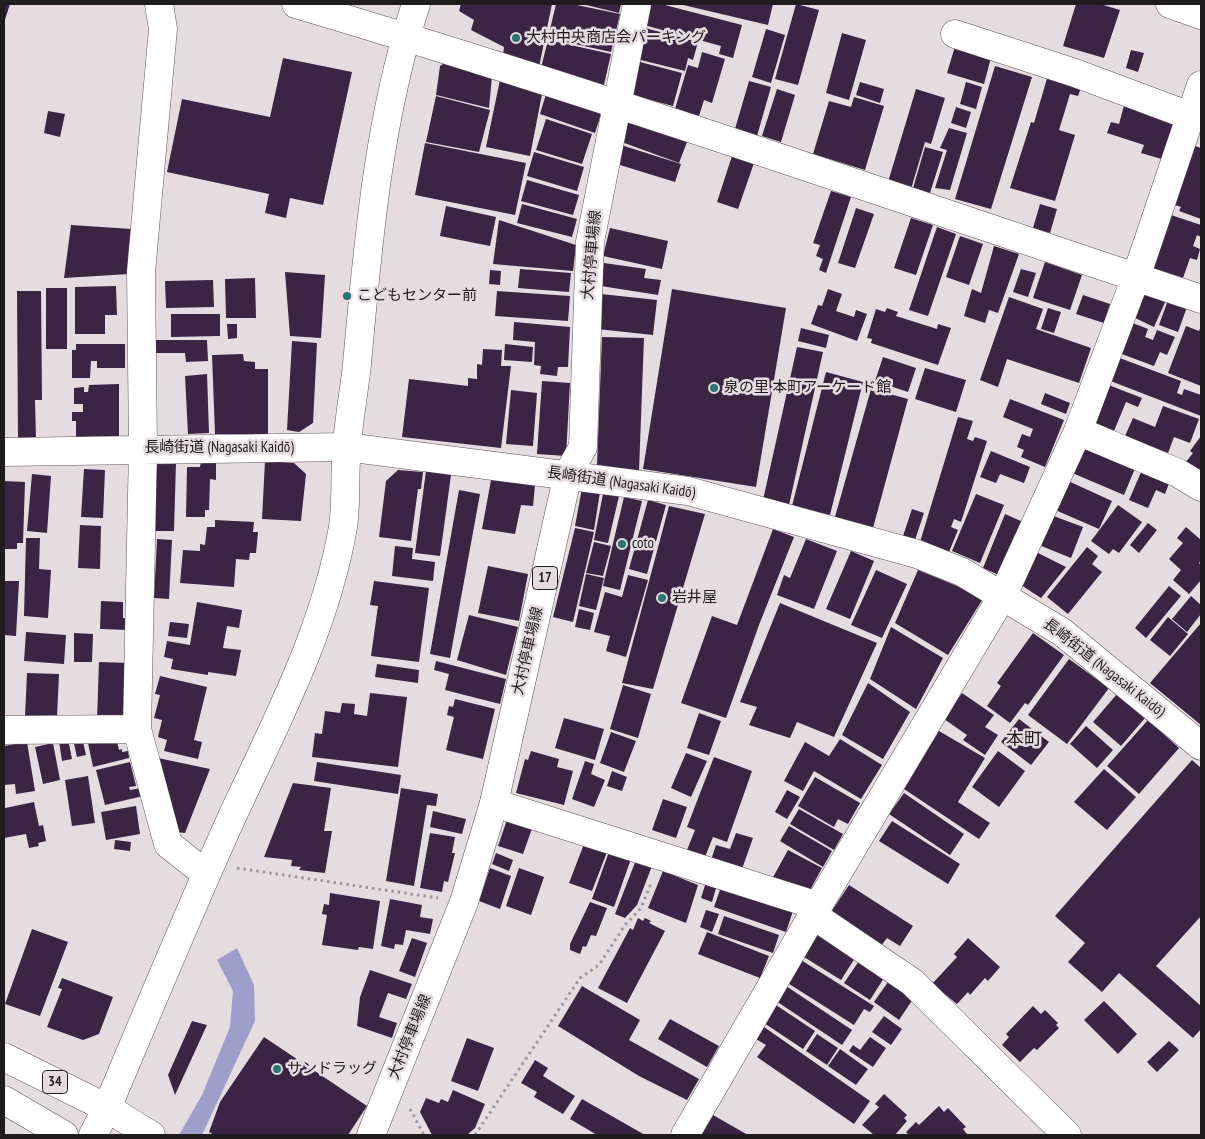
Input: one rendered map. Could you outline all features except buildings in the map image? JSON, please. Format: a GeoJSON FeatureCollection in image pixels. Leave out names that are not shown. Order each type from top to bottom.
{"type":"FeatureCollection","features":[{"type":"Feature","properties":{"kind":"main road"},"geometry":{"type":"LineString","coordinates":[[159,4],[163,29],[141,272],[143,448],[137,729],[168,844],[209,869]]}},
{"type":"Feature","properties":{"kind":"main road"},"geometry":{"type":"LineString","coordinates":[[296,4],[405,36],[619,105],[1201,299]]}},
{"type":"Feature","properties":{"kind":"main road"},"geometry":{"type":"LineString","coordinates":[[93,1135],[107,1108],[209,869],[307,656],[326,601],[343,525],[346,447],[356,368],[368,232],[379,159],[405,36],[416,4]]}},
{"type":"Feature","properties":{"kind":"main road","name":"大村停車場線"},"geometry":{"type":"LineString","coordinates":[[371,1135],[464,902],[494,803],[568,474],[583,447],[590,242],[593,218],[619,105],[637,4]]}},
{"type":"Feature","properties":{"kind":"main road"},"geometry":{"type":"LineString","coordinates":[[1170,4],[1201,15]]}},
{"type":"Feature","properties":{"kind":"main road"},"geometry":{"type":"LineString","coordinates":[[955,34],[1075,73],[1190,116]]}},
{"type":"Feature","properties":{"kind":"main road"},"geometry":{"type":"LineString","coordinates":[[685,1135],[815,910],[1003,595],[1078,431],[1136,277],[1201,84]]}},
{"type":"Feature","properties":{"kind":"main road"},"geometry":{"type":"LineString","coordinates":[[1078,431],[1178,473],[1201,487]]}},
{"type":"Feature","properties":{"kind":"main road","name":"長崎街道 (Nagasaki Kaidō)"},"geometry":{"type":"LineString","coordinates":[[4,452],[143,448],[346,447],[568,474],[688,491],[917,554],[962,572],[1062,632],[1201,746]]}},
{"type":"Feature","properties":{"kind":"main road"},"geometry":{"type":"LineString","coordinates":[[4,730],[137,729]]}},
{"type":"Feature","properties":{"kind":"main road"},"geometry":{"type":"LineString","coordinates":[[494,803],[663,856],[815,910],[912,982],[1062,1133]]}},
{"type":"Feature","properties":{"kind":"main road","name":"34"},"geometry":{"type":"LineString","coordinates":[[4,1057],[107,1108],[151,1135]]}},
{"type":"Feature","properties":{"kind":"main road"},"geometry":{"type":"LineString","coordinates":[[4,1100],[64,1135]]}},
{"type":"Feature","properties":{"kind":"path"},"geometry":{"type":"LineString","coordinates":[[475,1135],[580,978],[599,965],[625,925],[641,908],[663,856]]}},
{"type":"Feature","properties":{"kind":"path"},"geometry":{"type":"LineString","coordinates":[[209,869],[464,902]]}},
{"type":"Feature","properties":{"kind":"water"},"geometry":{"type":"Polygon","coordinates":[[[237,948],[254,985],[255,1021],[202,1135],[179,1135],[202,1095],[230,1027],[233,991],[217,960],[237,948]]]}},
{"type":"Feature","properties":{"kind":"place","name":"大村中央商店会パーキング"},"geometry":{"type":"Point","coordinates":[516,38]}},
{"type":"Feature","properties":{"kind":"place","name":"こどもセンター前"},"geometry":{"type":"Point","coordinates":[347,296]}},
{"type":"Feature","properties":{"kind":"place","name":"泉の里 本町アーケード館"},"geometry":{"type":"Point","coordinates":[714,388]}},
{"type":"Feature","properties":{"kind":"place","name":"coto"},"geometry":{"type":"Point","coordinates":[622,544]}},
{"type":"Feature","properties":{"kind":"place","name":"岩井屋"},"geometry":{"type":"Point","coordinates":[662,598]}},
{"type":"Feature","properties":{"kind":"place","name":"サンドラッグ"},"geometry":{"type":"Point","coordinates":[277,1069]}},
{"type":"Feature","properties":{"kind":"district","name":"本町"},"geometry":{"type":"Point","coordinates":[1024,740]}}]}
